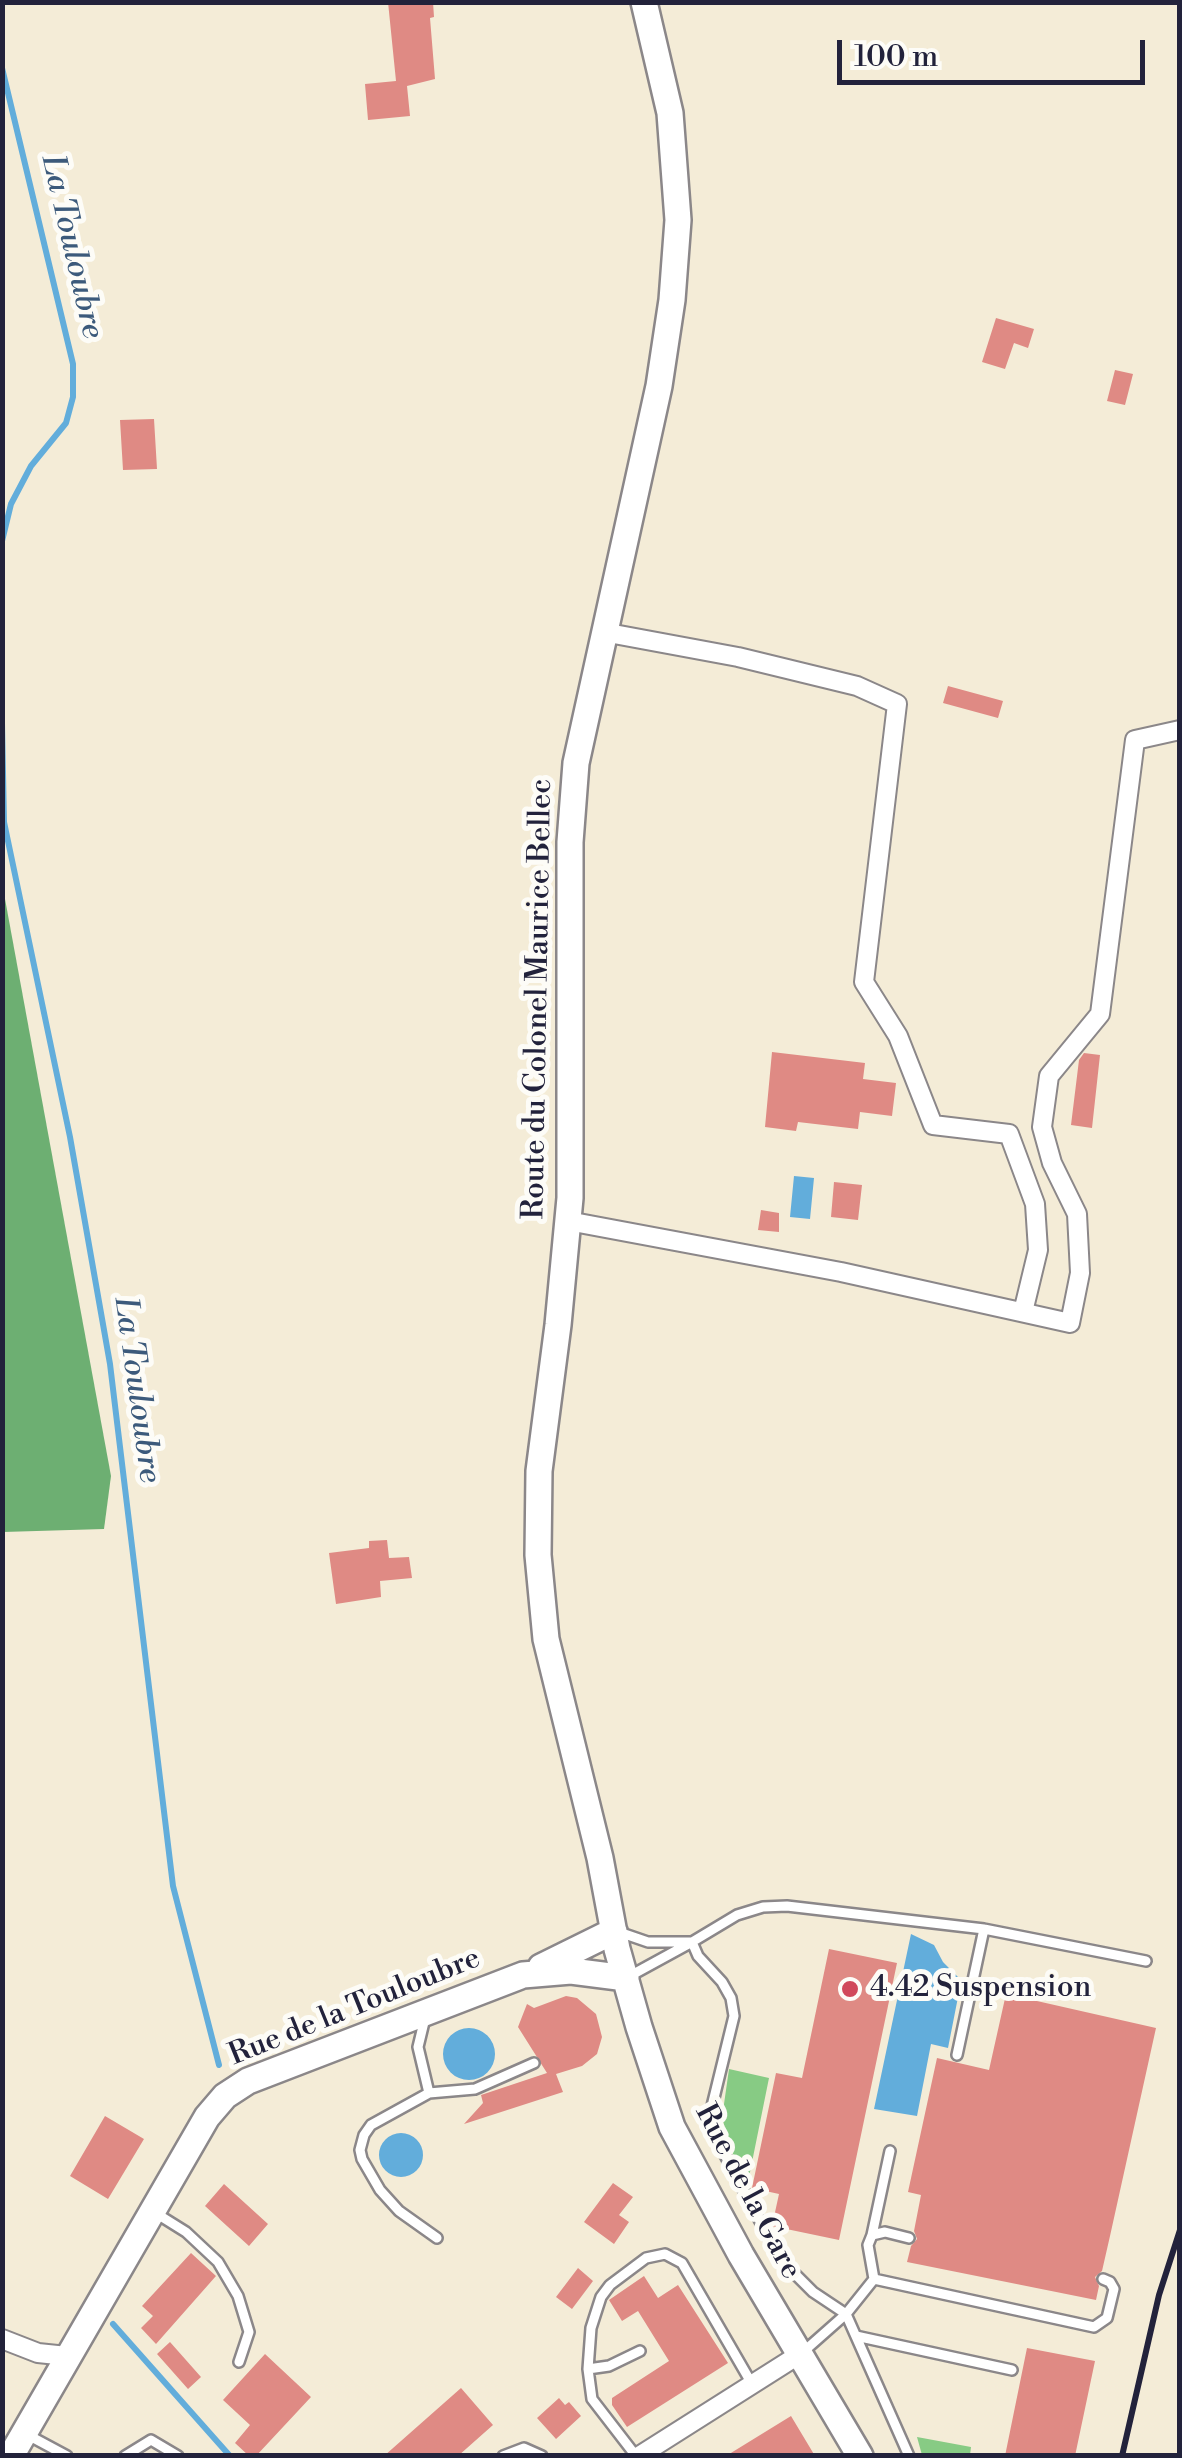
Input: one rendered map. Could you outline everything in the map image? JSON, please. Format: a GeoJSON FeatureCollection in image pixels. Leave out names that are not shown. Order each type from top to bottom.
{"type":"FeatureCollection","features":[{"type":"Feature","properties":{"kind":"main road","name":"Route du Colonel Maurice Bellec"},"geometry":{"type":"LineString","coordinates":[[615,1936],[600,1858],[546,1639],[538,1555],[539,1471],[568,1221],[570,842],[576,763],[659,386],[672,300],[678,220],[670,113],[644,2]]}},
{"type":"Feature","properties":{"kind":"main road"},"geometry":{"type":"LineString","coordinates":[[523,1975],[615,1936]]}},
{"type":"Feature","properties":{"kind":"main road","name":"Rue de la Gare"},"geometry":{"type":"LineString","coordinates":[[615,1936],[672,2127],[740,2255],[860,2456]]}},
{"type":"Feature","properties":{"kind":"main road","name":"Rue de la Touloubre"},"geometry":{"type":"LineString","coordinates":[[18,2444],[207,2117],[225,2096],[248,2081],[407,2036],[427,2013],[523,1975],[571,1971],[626,1978]]}},
{"type":"Feature","properties":{"kind":"street"},"geometry":{"type":"LineString","coordinates":[[603,632],[738,657],[856,686],[897,704],[864,982],[898,1036],[933,1125],[1009,1134],[1036,1204],[1038,1250],[1024,1312]]}},
{"type":"Feature","properties":{"kind":"street"},"geometry":{"type":"LineString","coordinates":[[568,1221],[841,1272],[1070,1324],[1080,1274],[1078,1214],[1052,1163],[1042,1128],[1049,1076],[1100,1014],[1136,740],[1180,730]]}},
{"type":"Feature","properties":{"kind":"street"},"geometry":{"type":"LineString","coordinates":[[10,2343],[66,2356]]}},
{"type":"Feature","properties":{"kind":"street"},"geometry":{"type":"LineString","coordinates":[[10,2343],[52,2383]]}},
{"type":"Feature","properties":{"kind":"street"},"geometry":{"type":"LineString","coordinates":[[638,2456],[800,2354]]}},
{"type":"Feature","properties":{"kind":"lane"},"geometry":{"type":"LineString","coordinates":[[626,1978],[737,1915],[762,1907],[787,1906],[984,1929],[1146,1961]]}},
{"type":"Feature","properties":{"kind":"lane"},"geometry":{"type":"LineString","coordinates":[[957,2055],[984,1929]]}},
{"type":"Feature","properties":{"kind":"lane"},"geometry":{"type":"LineString","coordinates":[[615,1936],[648,1942],[692,1942]]}},
{"type":"Feature","properties":{"kind":"lane"},"geometry":{"type":"LineString","coordinates":[[692,1942],[698,1956],[732,1998],[734,2016],[712,2106],[718,2144],[790,2270],[813,2292],[846,2314],[909,2456]]}},
{"type":"Feature","properties":{"kind":"lane"},"geometry":{"type":"LineString","coordinates":[[407,2036],[429,2093]]}},
{"type":"Feature","properties":{"kind":"lane"},"geometry":{"type":"LineString","coordinates":[[437,2238],[399,2211],[380,2190],[360,2150],[364,2134],[372,2125],[429,2093],[475,2089],[534,2063]]}},
{"type":"Feature","properties":{"kind":"lane"},"geometry":{"type":"LineString","coordinates":[[800,2354],[846,2314],[874,2279],[868,2245],[890,2150]]}},
{"type":"Feature","properties":{"kind":"lane"},"geometry":{"type":"LineString","coordinates":[[152,2211],[186,2232],[218,2262],[247,2316],[250,2332],[239,2362]]}},
{"type":"Feature","properties":{"kind":"lane"},"geometry":{"type":"LineString","coordinates":[[872,2235],[885,2232],[909,2238]]}},
{"type":"Feature","properties":{"kind":"lane"},"geometry":{"type":"LineString","coordinates":[[638,2456],[592,2398],[588,2369],[591,2328],[601,2297],[610,2285],[646,2258],[665,2254],[682,2263],[752,2384]]}},
{"type":"Feature","properties":{"kind":"lane"},"geometry":{"type":"LineString","coordinates":[[874,2279],[1094,2327],[1107,2318],[1114,2289],[1103,2279]]}},
{"type":"Feature","properties":{"kind":"lane"},"geometry":{"type":"LineString","coordinates":[[856,2336],[1012,2370]]}},
{"type":"Feature","properties":{"kind":"lane"},"geometry":{"type":"LineString","coordinates":[[588,2369],[609,2366],[640,2351]]}},
{"type":"Feature","properties":{"kind":"lane"},"geometry":{"type":"LineString","coordinates":[[125,2456],[151,2440],[178,2456]]}},
{"type":"Feature","properties":{"kind":"lane"},"geometry":{"type":"LineString","coordinates":[[18,2444],[67,2456]]}},
{"type":"Feature","properties":{"kind":"lane"},"geometry":{"type":"LineString","coordinates":[[503,2456],[524,2448],[542,2456]]}},
{"type":"Feature","properties":{"kind":"green space"},"geometry":{"type":"Polygon","coordinates":[[[3,888],[111,1476],[104,1529],[3,1532],[3,888]]]}},
{"type":"Feature","properties":{"kind":"green space"},"geometry":{"type":"Polygon","coordinates":[[[729,2069],[769,2078],[748,2182],[732,2152],[722,2118],[729,2069]]]}},
{"type":"Feature","properties":{"kind":"green space"},"geometry":{"type":"Polygon","coordinates":[[[917,2437],[971,2447],[970,2455],[922,2455],[917,2437]]]}},
{"type":"Feature","properties":{"kind":"water"},"geometry":{"type":"Polygon","coordinates":[[[794,1176],[814,1178],[810,1219],[790,1217],[794,1176]]]}},
{"type":"Feature","properties":{"kind":"water"},"geometry":{"type":"Polygon","coordinates":[[[911,1934],[934,1945],[958,1977],[960,1987],[948,2048],[931,2044],[917,2116],[874,2109],[911,1934]]]}},
{"type":"Feature","properties":{"kind":"water"},"geometry":{"type":"Polygon","coordinates":[[[469,2028],[487,2036],[495,2054],[487,2072],[469,2080],[451,2072],[443,2054],[451,2036],[469,2028]]]}},
{"type":"Feature","properties":{"kind":"water"},"geometry":{"type":"Polygon","coordinates":[[[401,2133],[417,2139],[423,2155],[417,2171],[401,2177],[385,2171],[379,2155],[385,2139],[401,2133]]]}},
{"type":"Feature","properties":{"kind":"building"},"geometry":{"type":"Polygon","coordinates":[[[388,2],[433,2],[434,17],[430,18],[435,79],[407,86],[410,116],[368,120],[365,84],[396,81],[388,2]]]}},
{"type":"Feature","properties":{"kind":"building"},"geometry":{"type":"Polygon","coordinates":[[[996,318],[1034,329],[1028,348],[1014,343],[1005,369],[982,362],[996,318]]]}},
{"type":"Feature","properties":{"kind":"building"},"geometry":{"type":"Polygon","coordinates":[[[1115,370],[1133,374],[1125,405],[1107,401],[1115,370]]]}},
{"type":"Feature","properties":{"kind":"building"},"geometry":{"type":"Polygon","coordinates":[[[154,419],[157,469],[123,470],[120,420],[154,419]]]}},
{"type":"Feature","properties":{"kind":"building"},"geometry":{"type":"Polygon","coordinates":[[[948,686],[1003,701],[998,718],[943,703],[948,686]]]}},
{"type":"Feature","properties":{"kind":"building"},"geometry":{"type":"Polygon","coordinates":[[[772,1052],[865,1063],[863,1079],[896,1083],[892,1116],[860,1112],[858,1129],[798,1122],[796,1131],[765,1127],[772,1052]]]}},
{"type":"Feature","properties":{"kind":"building"},"geometry":{"type":"Polygon","coordinates":[[[1084,1053],[1100,1055],[1092,1128],[1071,1125],[1079,1060],[1084,1053]]]}},
{"type":"Feature","properties":{"kind":"building"},"geometry":{"type":"Polygon","coordinates":[[[834,1182],[862,1185],[858,1220],[831,1217],[834,1182]]]}},
{"type":"Feature","properties":{"kind":"building"},"geometry":{"type":"Polygon","coordinates":[[[761,1210],[779,1213],[779,1232],[758,1230],[761,1210]]]}},
{"type":"Feature","properties":{"kind":"building"},"geometry":{"type":"Polygon","coordinates":[[[387,1540],[389,1558],[409,1557],[412,1578],[380,1581],[381,1597],[336,1604],[329,1553],[369,1548],[369,1541],[387,1540]]]}},
{"type":"Feature","properties":{"kind":"building"},"geometry":{"type":"Polygon","coordinates":[[[829,1949],[897,1963],[839,2240],[772,2226],[779,2194],[752,2188],[776,2073],[802,2078],[829,1949]]]}},
{"type":"Feature","properties":{"kind":"building"},"geometry":{"type":"Polygon","coordinates":[[[1006,1994],[1156,2028],[1102,2271],[1095,2277],[1099,2286],[1096,2300],[907,2262],[917,2239],[914,2231],[921,2195],[908,2192],[937,2058],[989,2070],[1006,1994]]]}},
{"type":"Feature","properties":{"kind":"building"},"geometry":{"type":"Polygon","coordinates":[[[566,1996],[577,1998],[596,2014],[602,2037],[597,2054],[582,2066],[556,2074],[563,2092],[464,2124],[483,2103],[481,2095],[547,2073],[518,2027],[527,2004],[534,2008],[566,1996]]]}},
{"type":"Feature","properties":{"kind":"building"},"geometry":{"type":"Polygon","coordinates":[[[105,2116],[144,2139],[108,2199],[70,2176],[105,2116]]]}},
{"type":"Feature","properties":{"kind":"building"},"geometry":{"type":"Polygon","coordinates":[[[613,2183],[633,2197],[619,2215],[629,2222],[614,2244],[584,2222],[613,2183]]]}},
{"type":"Feature","properties":{"kind":"building"},"geometry":{"type":"Polygon","coordinates":[[[224,2184],[268,2224],[249,2246],[205,2206],[224,2184]]]}},
{"type":"Feature","properties":{"kind":"building"},"geometry":{"type":"Polygon","coordinates":[[[191,2253],[216,2276],[156,2344],[141,2328],[153,2316],[142,2306],[191,2253]]]}},
{"type":"Feature","properties":{"kind":"building"},"geometry":{"type":"Polygon","coordinates":[[[578,2268],[593,2281],[572,2309],[556,2297],[578,2268]]]}},
{"type":"Feature","properties":{"kind":"building"},"geometry":{"type":"Polygon","coordinates":[[[644,2276],[658,2298],[678,2285],[728,2363],[627,2427],[612,2405],[612,2398],[669,2361],[638,2311],[622,2321],[609,2300],[644,2276]]]}},
{"type":"Feature","properties":{"kind":"building"},"geometry":{"type":"Polygon","coordinates":[[[170,2342],[201,2377],[188,2389],[157,2354],[170,2342]]]}},
{"type":"Feature","properties":{"kind":"building"},"geometry":{"type":"Polygon","coordinates":[[[1027,2348],[1095,2361],[1075,2456],[1005,2456],[1027,2348]]]}},
{"type":"Feature","properties":{"kind":"building"},"geometry":{"type":"Polygon","coordinates":[[[265,2354],[311,2397],[256,2456],[249,2456],[235,2443],[250,2425],[223,2400],[265,2354]]]}},
{"type":"Feature","properties":{"kind":"building"},"geometry":{"type":"Polygon","coordinates":[[[461,2388],[493,2425],[458,2456],[384,2456],[461,2388]]]}},
{"type":"Feature","properties":{"kind":"building"},"geometry":{"type":"Polygon","coordinates":[[[559,2398],[565,2405],[569,2402],[581,2416],[556,2439],[537,2418],[559,2398]]]}},
{"type":"Feature","properties":{"kind":"building"},"geometry":{"type":"Polygon","coordinates":[[[791,2416],[815,2456],[726,2456],[791,2416]]]}},
{"type":"Feature","properties":{"kind":"waterway","name":"La Touloubre"},"geometry":{"type":"LineString","coordinates":[[2,68],[73,364],[73,397],[66,423],[31,466],[11,504],[2,541]]}},
{"type":"Feature","properties":{"kind":"waterway","name":"La Touloubre"},"geometry":{"type":"LineString","coordinates":[[2,723],[4,822],[70,1137],[110,1364],[173,1886],[219,2065]]}},
{"type":"Feature","properties":{"kind":"waterway","name":"La Touloubre"},"geometry":{"type":"LineString","coordinates":[[113,2324],[230,2456]]}},
{"type":"Feature","properties":{"kind":"railway"},"geometry":{"type":"LineString","coordinates":[[1122,2456],[1159,2295],[1180,2230]]}},
{"type":"Feature","properties":{"kind":"place","name":"4.42 Suspension"},"geometry":{"type":"Point","coordinates":[850,1989]}}]}
